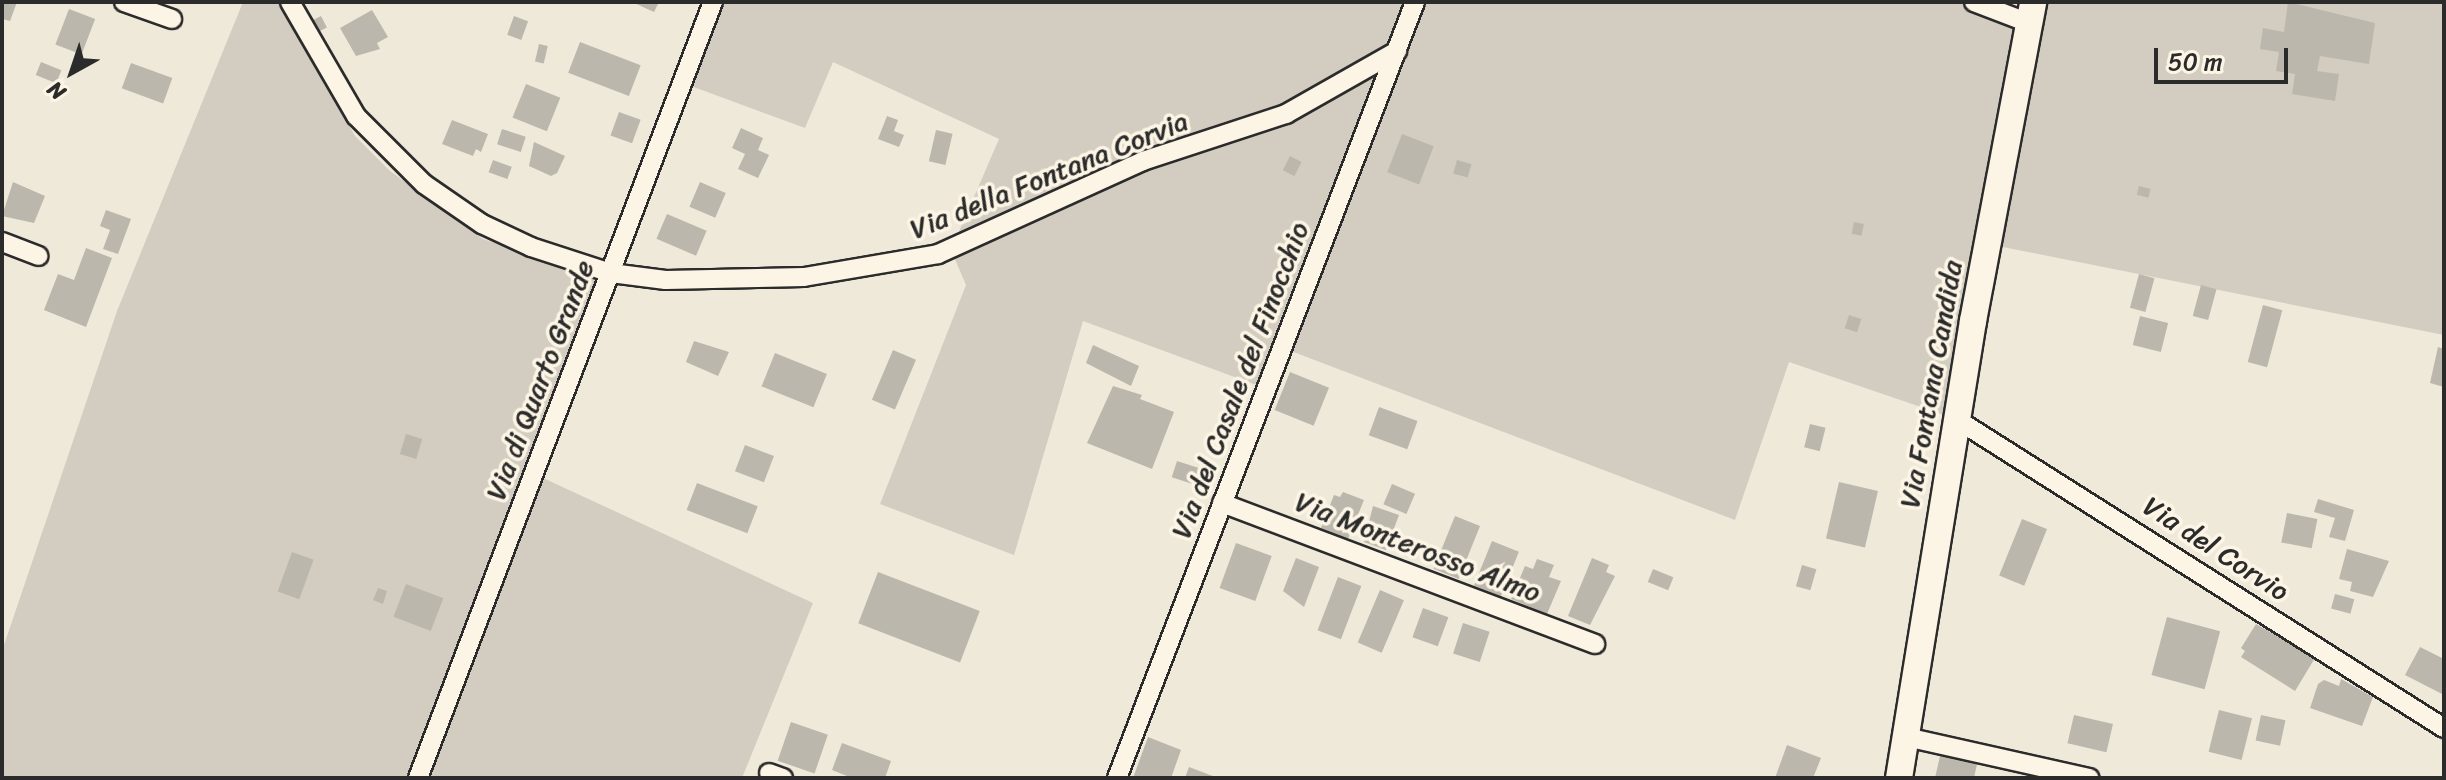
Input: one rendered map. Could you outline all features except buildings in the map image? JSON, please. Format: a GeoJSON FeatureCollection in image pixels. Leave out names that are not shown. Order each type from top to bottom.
{"type":"FeatureCollection","features":[{"type":"Feature","properties":{"kind":"main road","name":"Via Fontana Candida"},"geometry":{"type":"LineString","coordinates":[[1899,778],[1956,419],[2031,13]]}},
{"type":"Feature","properties":{"kind":"street"},"geometry":{"type":"LineString","coordinates":[[124,2],[172,19]]}},
{"type":"Feature","properties":{"kind":"street","name":"Via della Fontana Corvia"},"geometry":{"type":"LineString","coordinates":[[290,2],[356,116],[404,168],[505,236],[611,273],[676,281],[772,279],[924,258],[979,239],[1143,161],[1286,114],[1397,51]]}},
{"type":"Feature","properties":{"kind":"street","name":"Via di Quarto Grande"},"geometry":{"type":"LineString","coordinates":[[418,778],[713,2]]}},
{"type":"Feature","properties":{"kind":"street","name":"Via del Casale del Finocchio"},"geometry":{"type":"LineString","coordinates":[[1117,778],[1415,2]]}},
{"type":"Feature","properties":{"kind":"street"},"geometry":{"type":"LineString","coordinates":[[1974,2],[2031,13]]}},
{"type":"Feature","properties":{"kind":"street"},"geometry":{"type":"LineString","coordinates":[[2,242],[38,256]]}},
{"type":"Feature","properties":{"kind":"street","name":"Via del Corvio"},"geometry":{"type":"LineString","coordinates":[[1956,419],[2444,728]]}},
{"type":"Feature","properties":{"kind":"street","name":"Via Monterosso Almo"},"geometry":{"type":"LineString","coordinates":[[1222,503],[1595,644]]}},
{"type":"Feature","properties":{"kind":"street"},"geometry":{"type":"LineString","coordinates":[[1906,737],[2089,778]]}},
{"type":"Feature","properties":{"kind":"shaded area"},"geometry":{"type":"Polygon","coordinates":[[[243,2],[278,2],[355,136],[390,171],[483,239],[591,276],[597,283],[409,778],[2,778],[2,651],[117,311],[243,2]]]}},
{"type":"Feature","properties":{"kind":"shaded area"},"geometry":{"type":"Polygon","coordinates":[[[713,2],[1974,2],[2028,23],[2033,2],[2444,2],[2444,335],[1988,244],[1956,419],[1789,362],[1735,520],[1283,348],[1267,389],[1083,321],[1014,555],[880,504],[966,285],[951,250],[999,139],[833,62],[805,128],[683,83],[713,2]]]}},
{"type":"Feature","properties":{"kind":"shaded area"},"geometry":{"type":"Polygon","coordinates":[[[541,477],[813,603],[742,778],[429,778],[541,477]]]}}]}
